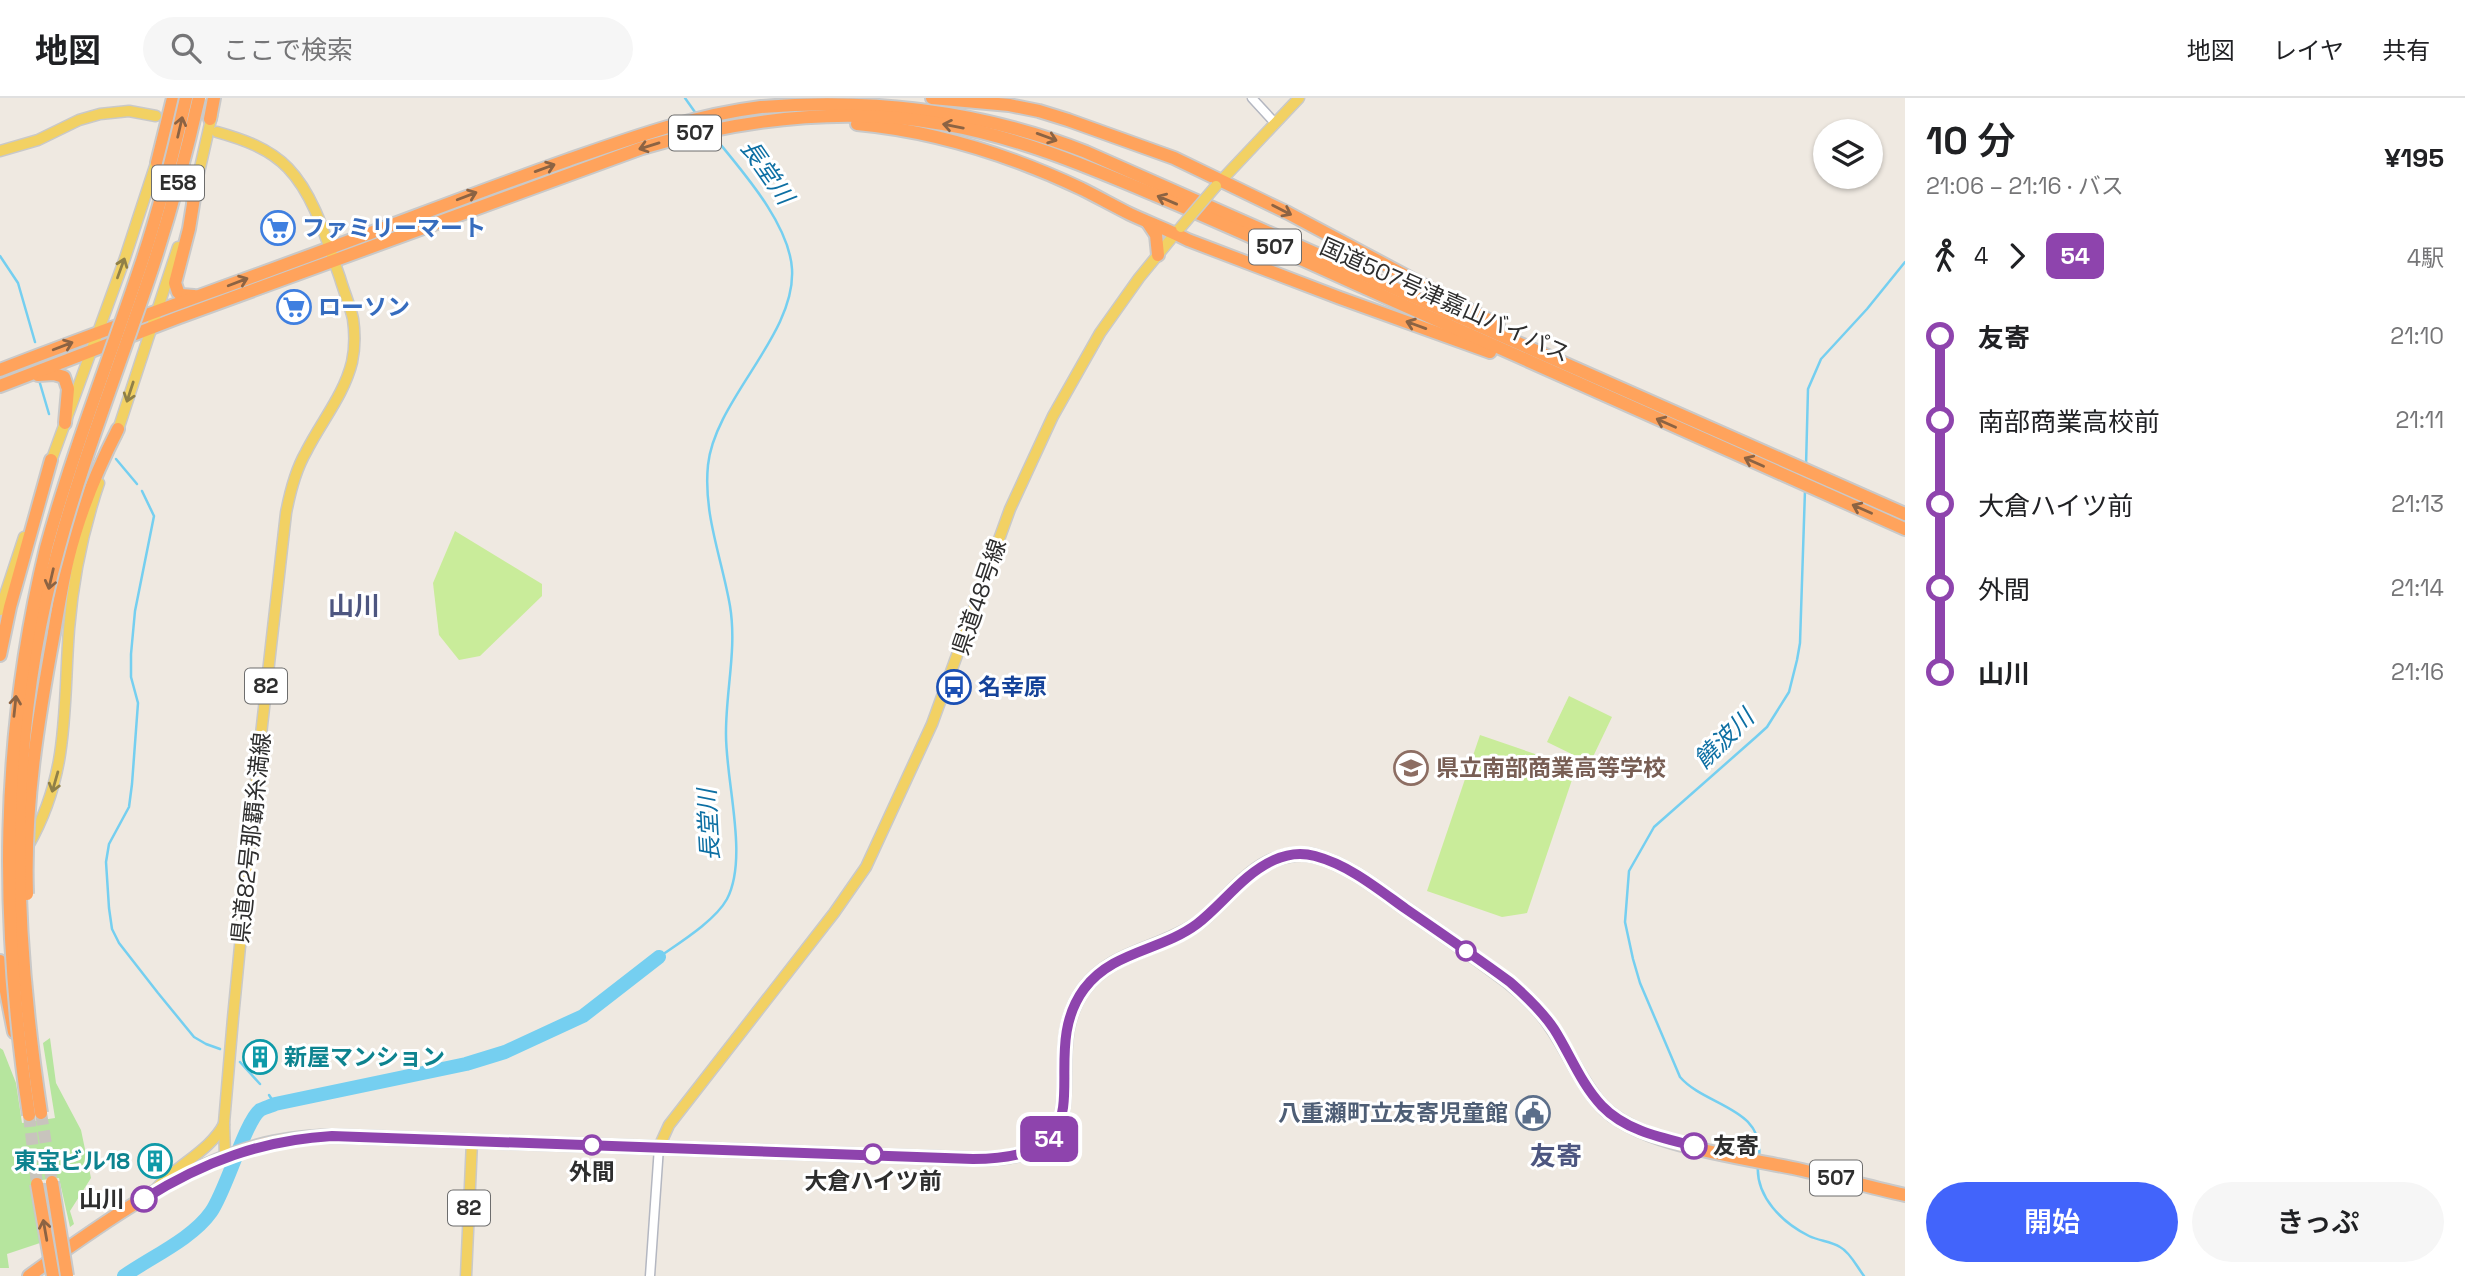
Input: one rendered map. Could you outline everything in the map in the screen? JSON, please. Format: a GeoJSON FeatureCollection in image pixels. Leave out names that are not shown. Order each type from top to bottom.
{"type":"FeatureCollection","features":[{"type":"Feature","properties":{"kind":"highway"},"geometry":{"type":"LineString","coordinates":[[157,163],[173,98]]}},
{"type":"Feature","properties":{"kind":"highway","name":"E58"},"geometry":{"type":"LineString","coordinates":[[125,329],[187,98]]}},
{"type":"Feature","properties":{"kind":"highway","name":"E58"},"geometry":{"type":"LineString","coordinates":[[35,1114],[7,910],[5,834],[9,759],[17,687],[30,615],[47,547],[171,209],[199,98]]}},
{"type":"Feature","properties":{"kind":"highway"},"geometry":{"type":"LineString","coordinates":[[210,119],[216,98]]}},
{"type":"Feature","properties":{"kind":"highway"},"geometry":{"type":"LineString","coordinates":[[932,98],[1009,104],[1068,120],[1174,158],[1218,183],[1356,248],[1598,385]]}},
{"type":"Feature","properties":{"kind":"highway","name":"国道507号津嘉山バイパス"},"geometry":{"type":"LineString","coordinates":[[0,386],[334,261],[669,126],[758,107],[798,103],[839,100],[907,105],[976,117],[1039,134],[1086,152],[1304,247],[1779,473],[1905,528]]}},
{"type":"Feature","properties":{"kind":"highway","name":"国道507号津嘉山バイパス"},"geometry":{"type":"LineString","coordinates":[[0,370],[330,248],[602,155],[747,123],[850,116],[907,119],[977,131],[1044,150],[1905,514]]}},
{"type":"Feature","properties":{"kind":"highway"},"geometry":{"type":"LineString","coordinates":[[804,120],[890,128],[986,151],[1043,172],[1148,223],[1178,230],[1328,294],[1598,385]]}},
{"type":"Feature","properties":{"kind":"highway"},"geometry":{"type":"LineString","coordinates":[[194,198],[189,229],[174,283],[181,295],[200,296]]}},
{"type":"Feature","properties":{"kind":"highway"},"geometry":{"type":"LineString","coordinates":[[1148,223],[1156,235],[1158,255]]}},
{"type":"Feature","properties":{"kind":"highway"},"geometry":{"type":"LineString","coordinates":[[22,378],[54,374],[64,377],[68,389],[65,423]]}},
{"type":"Feature","properties":{"kind":"highway"},"geometry":{"type":"LineString","coordinates":[[26,1058],[28,828],[36,741],[68,558],[97,471],[118,429]]}},
{"type":"Feature","properties":{"kind":"highway"},"geometry":{"type":"LineString","coordinates":[[1,651],[10,607],[51,460]]}},
{"type":"Feature","properties":{"kind":"highway","name":"507"},"geometry":{"type":"LineString","coordinates":[[29,1276],[152,1194],[226,1157],[258,1146],[293,1139],[332,1136],[973,1159],[1004,1158],[1026,1153],[1050,1137],[1060,1119],[1066,1099],[1066,1030],[1073,1006],[1093,978],[1117,960],[1166,941],[1195,926],[1249,875],[1265,864],[1303,853],[1322,858],[1359,877],[1493,970],[1527,997],[1552,1027],[1589,1089],[1602,1106],[1617,1118],[1665,1139],[1905,1195]]}},
{"type":"Feature","properties":{"kind":"highway"},"geometry":{"type":"LineString","coordinates":[[0,961],[26,1058]]}},
{"type":"Feature","properties":{"kind":"highway"},"geometry":{"type":"LineString","coordinates":[[52,1182],[67,1276]]}},
{"type":"Feature","properties":{"kind":"highway"},"geometry":{"type":"LineString","coordinates":[[37,1184],[53,1276]]}},
{"type":"Feature","properties":{"kind":"main road"},"geometry":{"type":"LineString","coordinates":[[0,610],[157,163],[166,98]]}},
{"type":"Feature","properties":{"kind":"main road","name":"県道48号線"},"geometry":{"type":"LineString","coordinates":[[659,1147],[668,1125],[834,913],[866,867],[937,713],[1010,509],[1030,464],[1087,354],[1120,303],[1178,230],[1218,183],[1299,98]]}},
{"type":"Feature","properties":{"kind":"main road"},"geometry":{"type":"LineString","coordinates":[[0,150],[38,140],[79,120],[100,114],[130,111],[156,116]]}},
{"type":"Feature","properties":{"kind":"main road"},"geometry":{"type":"LineString","coordinates":[[0,885],[40,824],[57,777],[66,701],[73,590],[85,530],[194,198],[210,119]]}},
{"type":"Feature","properties":{"kind":"main road","name":"県道82号那覇糸満線"},"geometry":{"type":"LineString","coordinates":[[217,132],[266,151],[289,169],[299,181],[330,248],[353,321],[355,342],[353,360],[340,395],[304,454],[286,513],[258,761],[224,1124],[226,1157]]}},
{"type":"Feature","properties":{"kind":"main road"},"geometry":{"type":"LineString","coordinates":[[152,1194],[169,1174],[211,1144],[224,1124]]}},
{"type":"Feature","properties":{"kind":"main road","name":"82"},"geometry":{"type":"LineString","coordinates":[[466,1276],[471,1141]]}},
{"type":"Feature","properties":{"kind":"street"},"geometry":{"type":"LineString","coordinates":[[1252,98],[1275,123]]}},
{"type":"Feature","properties":{"kind":"street"},"geometry":{"type":"LineString","coordinates":[[650,1276],[659,1147]]}},
{"type":"Feature","properties":{"kind":"green space"},"geometry":{"type":"Polygon","coordinates":[[[455,531],[542,584],[542,596],[480,656],[459,660],[439,635],[433,583],[455,531]]]}},
{"type":"Feature","properties":{"kind":"green space"},"geometry":{"type":"Polygon","coordinates":[[[1569,696],[1612,717],[1590,763],[1547,742],[1569,696]]]}},
{"type":"Feature","properties":{"kind":"green space"},"geometry":{"type":"Polygon","coordinates":[[[1480,735],[1576,768],[1527,913],[1502,917],[1427,891],[1480,735]]]}},
{"type":"Feature","properties":{"kind":"green space"},"geometry":{"type":"Polygon","coordinates":[[[50,1038],[56,1083],[81,1130],[91,1178],[70,1211],[74,1224],[70,1227],[59,1178],[33,1181],[40,1243],[7,1254],[9,1268],[0,1268],[0,1048],[16,1083],[22,1123],[55,1118],[43,1043],[50,1038]]]}},
{"type":"Feature","properties":{"kind":"waterway","name":"長堂川"},"geometry":{"type":"LineString","coordinates":[[685,98],[697,115]]}},
{"type":"Feature","properties":{"kind":"waterway","name":"長堂川"},"geometry":{"type":"LineString","coordinates":[[659,957],[714,915],[727,899],[733,882],[736,840],[726,732],[732,622],[708,501],[708,465],[714,440],[725,416],[782,318],[790,294],[792,269],[789,251],[773,215],[712,134]]}},
{"type":"Feature","properties":{"kind":"waterway"},"geometry":{"type":"LineString","coordinates":[[0,256],[18,283],[35,342]]}},
{"type":"Feature","properties":{"kind":"waterway","name":"饒波川"},"geometry":{"type":"LineString","coordinates":[[1806,466],[1808,389],[1821,359],[1905,262]]}},
{"type":"Feature","properties":{"kind":"waterway"},"geometry":{"type":"LineString","coordinates":[[39,380],[49,414]]}},
{"type":"Feature","properties":{"kind":"waterway"},"geometry":{"type":"LineString","coordinates":[[116,459],[137,484]]}},
{"type":"Feature","properties":{"kind":"waterway","name":"饒波川"},"geometry":{"type":"LineString","coordinates":[[1759,1158],[1758,1141],[1753,1128],[1732,1110],[1691,1087],[1680,1077],[1640,983],[1625,922],[1629,871],[1654,827],[1767,727],[1789,692],[1800,643],[1805,490]]}},
{"type":"Feature","properties":{"kind":"waterway"},"geometry":{"type":"LineString","coordinates":[[142,491],[154,516],[135,611],[131,654],[131,677],[138,703],[132,784],[129,807],[109,844],[106,862],[109,908],[112,929],[119,943],[158,993],[194,1037],[220,1049]]}},
{"type":"Feature","properties":{"kind":"waterway","name":"長堂川"},"geometry":{"type":"LineString","coordinates":[[124,1276],[182,1239],[203,1222],[217,1202],[248,1128],[260,1110],[275,1104],[466,1064],[505,1052],[583,1016],[659,957]]}},
{"type":"Feature","properties":{"kind":"waterway"},"geometry":{"type":"LineString","coordinates":[[240,1062],[260,1084]]}},
{"type":"Feature","properties":{"kind":"waterway"},"geometry":{"type":"LineString","coordinates":[[269,1095],[275,1104]]}},
{"type":"Feature","properties":{"kind":"waterway","name":"饒波川"},"geometry":{"type":"LineString","coordinates":[[1758,1164],[1761,1187],[1773,1208],[1799,1231],[1844,1249],[1864,1276]]}},
{"type":"Feature","properties":{"kind":"tunnel"},"geometry":{"type":"LineString","coordinates":[[41,1113],[52,1182]]}},
{"type":"Feature","properties":{"kind":"tunnel"},"geometry":{"type":"LineString","coordinates":[[29,1115],[37,1184]]}},
{"type":"Feature","properties":{"kind":"bus line","name":"54"},"geometry":{"type":"LineString","coordinates":[[144,1199],[225,1157],[258,1146],[293,1139],[332,1136],[973,1159],[1017,1156],[1045,1142],[1054,1132],[1063,1112],[1066,1099],[1066,1030],[1073,1006],[1093,978],[1117,960],[1166,941],[1195,926],[1249,875],[1276,859],[1297,853],[1322,858],[1359,877],[1510,982],[1527,997],[1552,1027],[1589,1089],[1602,1106],[1617,1118],[1642,1131],[1694,1146]]}},
{"type":"Feature","properties":{"kind":"place","name":"ファミリーマート"},"geometry":{"type":"Point","coordinates":[278,228]}},
{"type":"Feature","properties":{"kind":"place","name":"ローソン"},"geometry":{"type":"Point","coordinates":[294,307]}},
{"type":"Feature","properties":{"kind":"place","name":"名幸原"},"geometry":{"type":"Point","coordinates":[954,687]}},
{"type":"Feature","properties":{"kind":"place","name":"県立南部商業高等学校"},"geometry":{"type":"Point","coordinates":[1411,768]}},
{"type":"Feature","properties":{"kind":"place","name":"新屋マンション"},"geometry":{"type":"Point","coordinates":[260,1057]}},
{"type":"Feature","properties":{"kind":"place","name":"八重瀬町立友寄児童館"},"geometry":{"type":"Point","coordinates":[1533,1113]}},
{"type":"Feature","properties":{"kind":"place","name":"外間"},"geometry":{"type":"Point","coordinates":[592,1145]}},
{"type":"Feature","properties":{"kind":"place","name":"友寄"},"geometry":{"type":"Point","coordinates":[1694,1146]}},
{"type":"Feature","properties":{"kind":"place","name":"大倉ハイツ前"},"geometry":{"type":"Point","coordinates":[873,1154]}},
{"type":"Feature","properties":{"kind":"place","name":"東宝ビル18"},"geometry":{"type":"Point","coordinates":[155,1161]}},
{"type":"Feature","properties":{"kind":"place","name":"山川"},"geometry":{"type":"Point","coordinates":[144,1199]}},
{"type":"Feature","properties":{"kind":"district","name":"山川"},"geometry":{"type":"Point","coordinates":[354,606]}},
{"type":"Feature","properties":{"kind":"district","name":"友寄"},"geometry":{"type":"Point","coordinates":[1556,1156]}}]}
